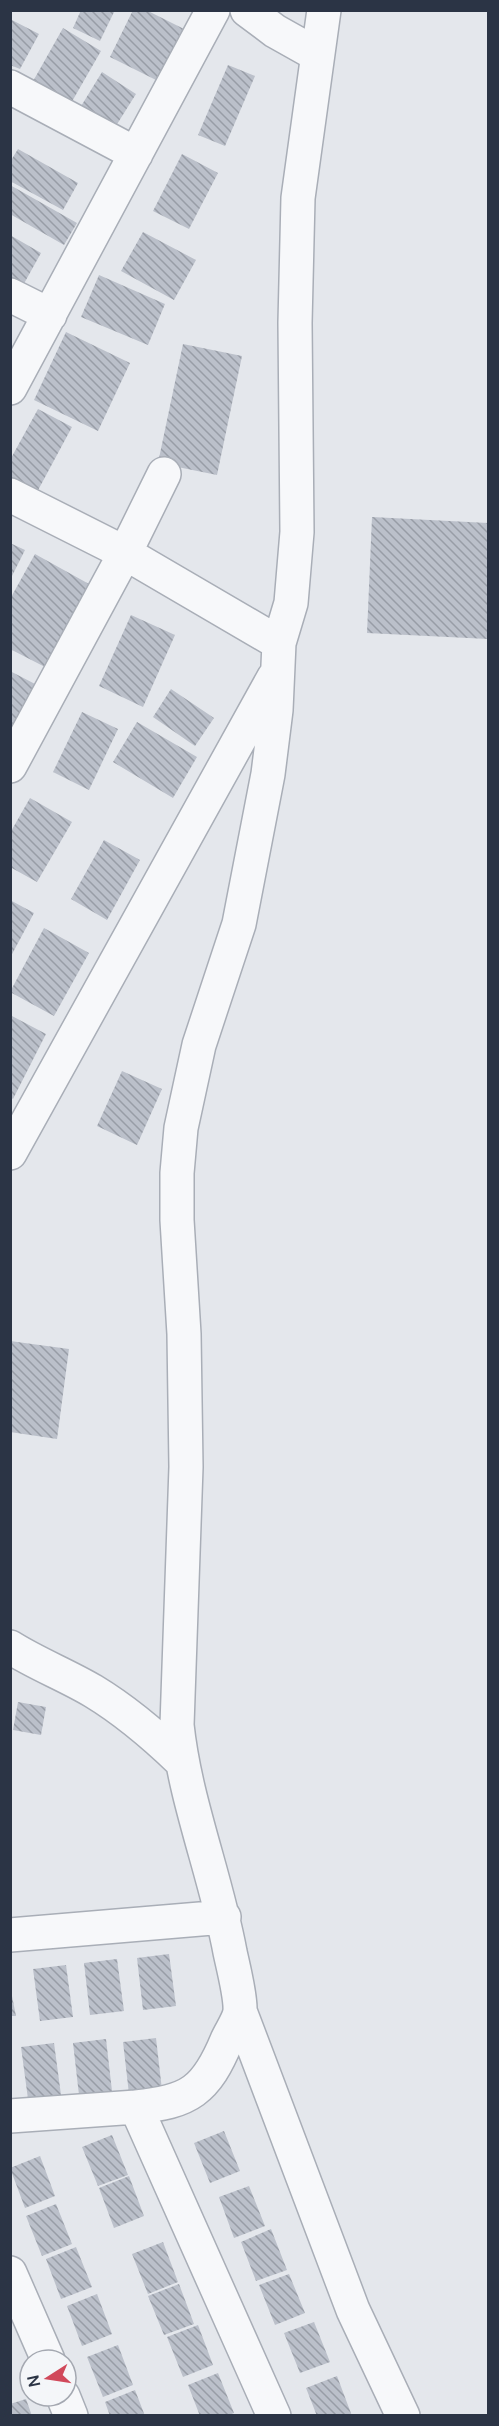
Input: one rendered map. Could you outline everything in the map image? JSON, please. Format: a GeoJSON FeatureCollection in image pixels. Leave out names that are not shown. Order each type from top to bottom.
{"type":"FeatureCollection","features":[{"type":"Feature","properties":{"kind":"street"},"geometry":{"type":"LineString","coordinates":[[10,388],[213,10]]}},
{"type":"Feature","properties":{"kind":"street"},"geometry":{"type":"LineString","coordinates":[[247,10],[275,31],[316,54]]}},
{"type":"Feature","properties":{"kind":"street"},"geometry":{"type":"LineString","coordinates":[[324,10],[316,54],[298,198],[295,323],[297,532],[291,603],[279,655],[276,710],[268,774],[239,924],[199,1046],[181,1128],[177,1173],[177,1220],[183,1301],[186,1455],[177,1725],[181,1761],[224,1917],[240,2011],[353,2310],[403,2415]]}},
{"type":"Feature","properties":{"kind":"street"},"geometry":{"type":"LineString","coordinates":[[10,87],[136,154]]}},
{"type":"Feature","properties":{"kind":"street"},"geometry":{"type":"LineString","coordinates":[[10,295],[50,315]]}},
{"type":"Feature","properties":{"kind":"street"},"geometry":{"type":"LineString","coordinates":[[10,766],[125,553],[164,474]]}},
{"type":"Feature","properties":{"kind":"street"},"geometry":{"type":"LineString","coordinates":[[10,495],[125,553],[279,655]]}},
{"type":"Feature","properties":{"kind":"street"},"geometry":{"type":"LineString","coordinates":[[10,1153],[84,1023],[279,655]]}},
{"type":"Feature","properties":{"kind":"street"},"geometry":{"type":"LineString","coordinates":[[10,1647],[32,1662],[92,1690],[121,1709],[140,1722],[181,1761]]}},
{"type":"Feature","properties":{"kind":"street"},"geometry":{"type":"LineString","coordinates":[[10,1935],[224,1917]]}},
{"type":"Feature","properties":{"kind":"street"},"geometry":{"type":"LineString","coordinates":[[10,2116],[136,2107],[162,2104],[183,2098],[198,2090],[208,2077],[240,2011]]}},
{"type":"Feature","properties":{"kind":"street"},"geometry":{"type":"LineString","coordinates":[[136,2107],[274,2415]]}},
{"type":"Feature","properties":{"kind":"street"},"geometry":{"type":"LineString","coordinates":[[13,2284],[42,2348]]}},
{"type":"Feature","properties":{"kind":"building"},"geometry":{"type":"Polygon","coordinates":[[[81,10],[115,10],[100,41],[73,28],[81,10]]]}},
{"type":"Feature","properties":{"kind":"building"},"geometry":{"type":"Polygon","coordinates":[[[133,10],[146,10],[184,29],[158,81],[110,57],[133,10]]]}},
{"type":"Feature","properties":{"kind":"building"},"geometry":{"type":"Polygon","coordinates":[[[10,19],[39,34],[20,69],[10,65],[10,19]]]}},
{"type":"Feature","properties":{"kind":"building"},"geometry":{"type":"Polygon","coordinates":[[[63,28],[101,51],[70,105],[32,83],[63,28]]]}},
{"type":"Feature","properties":{"kind":"building"},"geometry":{"type":"Polygon","coordinates":[[[228,65],[255,76],[225,146],[198,135],[228,65]]]}},
{"type":"Feature","properties":{"kind":"building"},"geometry":{"type":"Polygon","coordinates":[[[102,72],[136,94],[109,137],[75,116],[102,72]]]}},
{"type":"Feature","properties":{"kind":"building"},"geometry":{"type":"Polygon","coordinates":[[[18,149],[78,183],[63,210],[10,181],[10,162],[18,149]]]}},
{"type":"Feature","properties":{"kind":"building"},"geometry":{"type":"Polygon","coordinates":[[[182,154],[218,173],[189,229],[153,211],[182,154]]]}},
{"type":"Feature","properties":{"kind":"building"},"geometry":{"type":"Polygon","coordinates":[[[10,185],[77,223],[64,245],[10,214],[10,185]]]}},
{"type":"Feature","properties":{"kind":"building"},"geometry":{"type":"Polygon","coordinates":[[[143,232],[196,260],[174,300],[121,271],[143,232]]]}},
{"type":"Feature","properties":{"kind":"building"},"geometry":{"type":"Polygon","coordinates":[[[10,235],[41,253],[21,289],[10,283],[10,235]]]}},
{"type":"Feature","properties":{"kind":"building"},"geometry":{"type":"Polygon","coordinates":[[[99,275],[165,304],[148,345],[81,317],[99,275]]]}},
{"type":"Feature","properties":{"kind":"building"},"geometry":{"type":"Polygon","coordinates":[[[66,332],[130,363],[98,431],[34,400],[66,332]]]}},
{"type":"Feature","properties":{"kind":"building"},"geometry":{"type":"Polygon","coordinates":[[[183,344],[242,356],[217,475],[158,463],[183,344]]]}},
{"type":"Feature","properties":{"kind":"building"},"geometry":{"type":"Polygon","coordinates":[[[38,409],[72,427],[36,494],[10,480],[10,460],[38,409]]]}},
{"type":"Feature","properties":{"kind":"building"},"geometry":{"type":"Polygon","coordinates":[[[372,517],[488,523],[488,639],[367,633],[372,517]]]}},
{"type":"Feature","properties":{"kind":"building"},"geometry":{"type":"Polygon","coordinates":[[[10,543],[25,550],[10,580],[10,543]]]}},
{"type":"Feature","properties":{"kind":"building"},"geometry":{"type":"Polygon","coordinates":[[[35,554],[89,584],[45,667],[10,649],[10,599],[35,554]]]}},
{"type":"Feature","properties":{"kind":"building"},"geometry":{"type":"Polygon","coordinates":[[[131,615],[175,635],[143,707],[99,686],[131,615]]]}},
{"type":"Feature","properties":{"kind":"building"},"geometry":{"type":"Polygon","coordinates":[[[10,671],[35,684],[10,731],[10,671]]]}},
{"type":"Feature","properties":{"kind":"building"},"geometry":{"type":"Polygon","coordinates":[[[171,689],[214,718],[195,746],[153,717],[171,689]]]}},
{"type":"Feature","properties":{"kind":"building"},"geometry":{"type":"Polygon","coordinates":[[[82,712],[118,729],[89,790],[53,772],[82,712]]]}},
{"type":"Feature","properties":{"kind":"building"},"geometry":{"type":"Polygon","coordinates":[[[137,722],[197,757],[173,798],[113,762],[137,722]]]}},
{"type":"Feature","properties":{"kind":"building"},"geometry":{"type":"Polygon","coordinates":[[[30,798],[72,822],[37,882],[10,867],[10,833],[30,798]]]}},
{"type":"Feature","properties":{"kind":"building"},"geometry":{"type":"Polygon","coordinates":[[[104,840],[140,860],[107,920],[71,899],[104,840]]]}},
{"type":"Feature","properties":{"kind":"building"},"geometry":{"type":"Polygon","coordinates":[[[10,900],[34,913],[10,958],[10,900]]]}},
{"type":"Feature","properties":{"kind":"building"},"geometry":{"type":"Polygon","coordinates":[[[44,928],[89,953],[54,1016],[10,992],[44,928]]]}},
{"type":"Feature","properties":{"kind":"building"},"geometry":{"type":"Polygon","coordinates":[[[12,1016],[46,1034],[13,1099],[10,1097],[10,1020],[12,1016]]]}},
{"type":"Feature","properties":{"kind":"building"},"geometry":{"type":"Polygon","coordinates":[[[122,1071],[162,1089],[137,1145],[97,1126],[122,1071]]]}},
{"type":"Feature","properties":{"kind":"building"},"geometry":{"type":"Polygon","coordinates":[[[10,1341],[69,1349],[57,1439],[10,1432],[10,1341]]]}},
{"type":"Feature","properties":{"kind":"building"},"geometry":{"type":"Polygon","coordinates":[[[18,1702],[46,1707],[41,1735],[13,1730],[18,1702]]]}},
{"type":"Feature","properties":{"kind":"building"},"geometry":{"type":"Polygon","coordinates":[[[169,1954],[176,2006],[143,2010],[137,1958],[169,1954]]]}},
{"type":"Feature","properties":{"kind":"building"},"geometry":{"type":"Polygon","coordinates":[[[117,1959],[124,2011],[90,2015],[84,1963],[117,1959]]]}},
{"type":"Feature","properties":{"kind":"building"},"geometry":{"type":"Polygon","coordinates":[[[66,1965],[73,2017],[40,2021],[33,1969],[66,1965]]]}},
{"type":"Feature","properties":{"kind":"building"},"geometry":{"type":"Polygon","coordinates":[[[10,1986],[16,2016],[10,2016],[10,1986]]]}},
{"type":"Feature","properties":{"kind":"building"},"geometry":{"type":"Polygon","coordinates":[[[156,2038],[162,2090],[129,2094],[123,2042],[156,2038]]]}},
{"type":"Feature","properties":{"kind":"building"},"geometry":{"type":"Polygon","coordinates":[[[106,2039],[112,2091],[79,2095],[73,2043],[106,2039]]]}},
{"type":"Feature","properties":{"kind":"building"},"geometry":{"type":"Polygon","coordinates":[[[54,2043],[61,2095],[28,2099],[21,2047],[54,2043]]]}},
{"type":"Feature","properties":{"kind":"building"},"geometry":{"type":"Polygon","coordinates":[[[224,2131],[240,2171],[210,2183],[194,2143],[224,2131]]]}},
{"type":"Feature","properties":{"kind":"building"},"geometry":{"type":"Polygon","coordinates":[[[112,2135],[128,2175],[98,2186],[82,2147],[112,2135]]]}},
{"type":"Feature","properties":{"kind":"building"},"geometry":{"type":"Polygon","coordinates":[[[40,2156],[55,2196],[25,2208],[10,2168],[40,2156]]]}},
{"type":"Feature","properties":{"kind":"building"},"geometry":{"type":"Polygon","coordinates":[[[129,2176],[144,2216],[114,2228],[99,2188],[129,2176]]]}},
{"type":"Feature","properties":{"kind":"building"},"geometry":{"type":"Polygon","coordinates":[[[249,2186],[265,2226],[234,2238],[219,2197],[249,2186]]]}},
{"type":"Feature","properties":{"kind":"building"},"geometry":{"type":"Polygon","coordinates":[[[56,2204],[72,2244],[42,2256],[26,2216],[56,2204]]]}},
{"type":"Feature","properties":{"kind":"building"},"geometry":{"type":"Polygon","coordinates":[[[271,2229],[287,2270],[256,2281],[241,2242],[271,2229]]]}},
{"type":"Feature","properties":{"kind":"building"},"geometry":{"type":"Polygon","coordinates":[[[163,2242],[178,2282],[148,2294],[132,2254],[163,2242]]]}},
{"type":"Feature","properties":{"kind":"building"},"geometry":{"type":"Polygon","coordinates":[[[76,2247],[92,2287],[61,2299],[46,2259],[76,2247]]]}},
{"type":"Feature","properties":{"kind":"building"},"geometry":{"type":"Polygon","coordinates":[[[289,2274],[305,2313],[275,2325],[259,2285],[289,2274]]]}},
{"type":"Feature","properties":{"kind":"building"},"geometry":{"type":"Polygon","coordinates":[[[179,2284],[194,2324],[164,2335],[148,2296],[179,2284]]]}},
{"type":"Feature","properties":{"kind":"building"},"geometry":{"type":"Polygon","coordinates":[[[97,2294],[112,2334],[82,2346],[67,2306],[97,2294]]]}},
{"type":"Feature","properties":{"kind":"building"},"geometry":{"type":"Polygon","coordinates":[[[314,2322],[330,2362],[300,2373],[284,2333],[314,2322]]]}},
{"type":"Feature","properties":{"kind":"building"},"geometry":{"type":"Polygon","coordinates":[[[198,2325],[213,2365],[183,2377],[167,2337],[198,2325]]]}},
{"type":"Feature","properties":{"kind":"building"},"geometry":{"type":"Polygon","coordinates":[[[118,2345],[133,2385],[103,2397],[87,2357],[118,2345]]]}},
{"type":"Feature","properties":{"kind":"building"},"geometry":{"type":"Polygon","coordinates":[[[218,2373],[234,2413],[227,2416],[200,2416],[188,2385],[218,2373]]]}},
{"type":"Feature","properties":{"kind":"building"},"geometry":{"type":"Polygon","coordinates":[[[337,2376],[352,2416],[317,2416],[306,2388],[337,2376]]]}},
{"type":"Feature","properties":{"kind":"building"},"geometry":{"type":"Polygon","coordinates":[[[135,2390],[145,2416],[110,2416],[105,2402],[135,2390]]]}},
{"type":"Feature","properties":{"kind":"building"},"geometry":{"type":"Polygon","coordinates":[[[18,2402],[18,2408],[29,2408],[32,2416],[10,2416],[10,2404],[18,2402]]]}}]}
